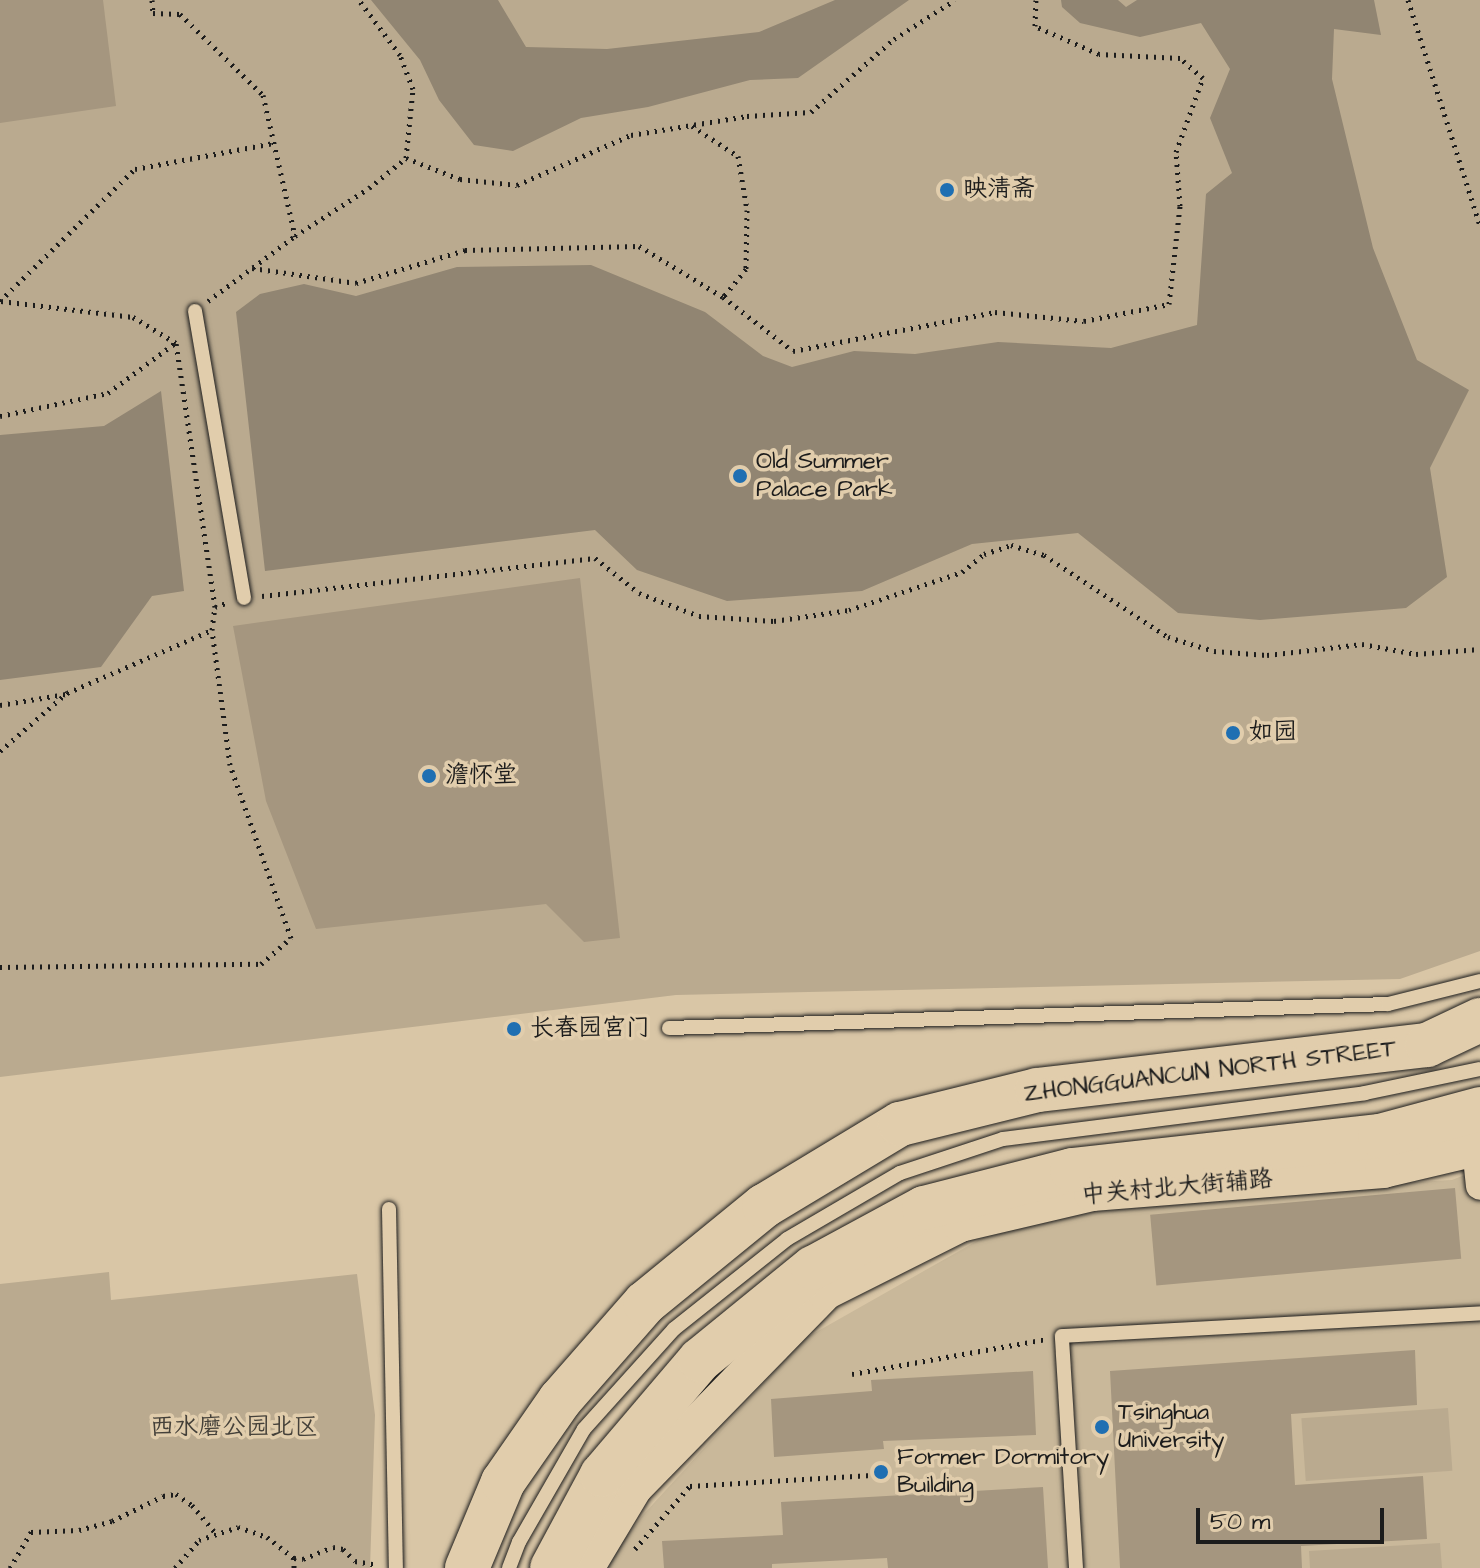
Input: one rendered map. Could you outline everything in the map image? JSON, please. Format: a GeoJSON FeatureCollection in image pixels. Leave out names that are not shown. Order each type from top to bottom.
{"type":"FeatureCollection","features":[{"type":"Feature","properties":{"kind":"main road","name":"ZHONGGUANCUN NORTH STREET"},"geometry":{"type":"LineString","coordinates":[[467,1568],[503,1482],[560,1400],[645,1303],[764,1206],[900,1124],[1037,1090],[1427,1045],[1480,1020]]}},
{"type":"Feature","properties":{"kind":"main road"},"geometry":{"type":"LineString","coordinates":[[552,1568],[602,1475],[700,1360],[813,1268],[924,1208],[1072,1170],[1380,1136],[1477,1130]]}},
{"type":"Feature","properties":{"kind":"street"},"geometry":{"type":"LineString","coordinates":[[1477,1130],[1480,1186]]}},
{"type":"Feature","properties":{"kind":"street","name":"中关村北大街辅路"},"geometry":{"type":"LineString","coordinates":[[586,1568],[634,1488],[825,1292],[960,1224],[1092,1193],[1383,1170],[1477,1130]]}},
{"type":"Feature","properties":{"kind":"lane"},"geometry":{"type":"LineString","coordinates":[[195,311],[244,598]]}},
{"type":"Feature","properties":{"kind":"lane"},"geometry":{"type":"LineString","coordinates":[[669,1028],[1388,1004],[1480,981]]}},
{"type":"Feature","properties":{"kind":"lane","name":"ZHONGGUANCUN NORTH STREET"},"geometry":{"type":"LineString","coordinates":[[509,1568],[519,1542],[584,1429],[674,1329],[787,1239],[900,1173],[1003,1139],[1365,1093],[1480,1069]]}},
{"type":"Feature","properties":{"kind":"lane"},"geometry":{"type":"LineString","coordinates":[[389,1209],[396,1568]]}},
{"type":"Feature","properties":{"kind":"lane"},"geometry":{"type":"LineString","coordinates":[[1076,1568],[1062,1336],[1480,1313]]}},
{"type":"Feature","properties":{"kind":"path"},"geometry":{"type":"LineString","coordinates":[[152,0],[153,13],[180,14],[263,95],[295,236]]}},
{"type":"Feature","properties":{"kind":"path"},"geometry":{"type":"LineString","coordinates":[[0,416],[108,393],[176,343],[195,311],[295,236],[369,188],[406,158],[413,89],[400,55],[359,0]]}},
{"type":"Feature","properties":{"kind":"path"},"geometry":{"type":"LineString","coordinates":[[406,158],[460,179],[517,185],[631,135],[811,112],[894,39],[955,0]]}},
{"type":"Feature","properties":{"kind":"path"},"geometry":{"type":"LineString","coordinates":[[252,268],[356,283],[465,250],[639,246],[723,297],[793,351],[995,312],[1084,321],[1169,304],[1180,206],[1176,152],[1203,78],[1180,58],[1099,54],[1035,26],[1036,0]]}},
{"type":"Feature","properties":{"kind":"path"},"geometry":{"type":"LineString","coordinates":[[1408,0],[1480,225]]}},
{"type":"Feature","properties":{"kind":"path"},"geometry":{"type":"LineString","coordinates":[[692,125],[738,156],[747,210],[746,269],[723,297]]}},
{"type":"Feature","properties":{"kind":"path"},"geometry":{"type":"LineString","coordinates":[[176,343],[133,317],[0,301],[135,169],[274,143]]}},
{"type":"Feature","properties":{"kind":"path"},"geometry":{"type":"LineString","coordinates":[[0,967],[261,964],[291,938],[230,765],[212,630],[215,607],[176,343]]}},
{"type":"Feature","properties":{"kind":"path"},"geometry":{"type":"LineString","coordinates":[[215,607],[244,598],[595,558],[639,593],[699,616],[774,621],[849,610],[962,572],[984,554],[1011,545],[1044,555],[1168,637],[1214,651],[1267,655],[1362,644],[1416,654],[1480,649]]}},
{"type":"Feature","properties":{"kind":"path"},"geometry":{"type":"LineString","coordinates":[[0,705],[67,693],[212,630]]}},
{"type":"Feature","properties":{"kind":"path"},"geometry":{"type":"LineString","coordinates":[[0,751],[67,693]]}},
{"type":"Feature","properties":{"kind":"path"},"geometry":{"type":"LineString","coordinates":[[852,1374],[1062,1336]]}},
{"type":"Feature","properties":{"kind":"path"},"geometry":{"type":"LineString","coordinates":[[629,1556],[690,1486],[872,1475]]}},
{"type":"Feature","properties":{"kind":"path"},"geometry":{"type":"LineString","coordinates":[[10,1568],[31,1532],[90,1527],[139,1510],[163,1496],[176,1494],[192,1505],[215,1532]]}},
{"type":"Feature","properties":{"kind":"path"},"geometry":{"type":"LineString","coordinates":[[175,1568],[199,1540],[215,1532],[238,1527],[267,1537],[294,1558],[303,1559],[333,1547],[343,1549],[355,1561],[387,1568]]}},
{"type":"Feature","properties":{"kind":"path"},"geometry":{"type":"LineString","coordinates":[[294,1558],[294,1568]]}},
{"type":"Feature","properties":{"kind":"path"},"geometry":{"type":"LineString","coordinates":[[350,1568],[355,1561]]}},
{"type":"Feature","properties":{"kind":"shaded area"},"geometry":{"type":"Polygon","coordinates":[[[371,0],[498,0],[526,47],[607,49],[759,32],[835,0],[909,0],[798,78],[750,80],[648,107],[581,118],[513,151],[474,145],[439,100],[420,60],[371,0]]]}},
{"type":"Feature","properties":{"kind":"shaded area"},"geometry":{"type":"Polygon","coordinates":[[[1061,0],[1118,0],[1126,7],[1137,0],[1374,0],[1381,35],[1334,29],[1332,79],[1373,248],[1417,360],[1469,390],[1430,468],[1447,577],[1406,608],[1260,620],[1178,613],[1078,533],[972,544],[862,591],[727,601],[637,570],[595,530],[265,571],[236,312],[260,294],[304,284],[356,296],[457,267],[591,265],[705,312],[763,356],[792,367],[854,351],[915,354],[998,342],[1111,348],[1197,325],[1206,194],[1232,173],[1210,118],[1230,69],[1201,23],[1140,37],[1080,23],[1062,7],[1061,0]]]}},
{"type":"Feature","properties":{"kind":"shaded area"},"geometry":{"type":"Polygon","coordinates":[[[161,391],[184,591],[152,596],[101,667],[0,680],[0,435],[104,426],[161,391]]]}},
{"type":"Feature","properties":{"kind":"shaded area","name":"Tsinghua University"},"geometry":{"type":"Polygon","coordinates":[[[1480,1169],[1480,1568],[602,1568],[643,1515],[804,1339],[1005,1225],[1186,1196],[1452,1180],[1480,1169]]]}},
{"type":"Feature","properties":{"kind":"green space","name":"Old Summer Palace Park"},"geometry":{"type":"Polygon","coordinates":[[[0,0],[1480,0],[1480,951],[1400,979],[676,995],[0,1077],[0,0]]]}},
{"type":"Feature","properties":{"kind":"green space","name":"西水磨公园北区"},"geometry":{"type":"Polygon","coordinates":[[[109,1272],[111,1300],[357,1274],[375,1415],[370,1568],[0,1568],[0,1284],[109,1272]]]}},
{"type":"Feature","properties":{"kind":"green space"},"geometry":{"type":"Polygon","coordinates":[[[1448,1408],[1452,1471],[1306,1481],[1301,1418],[1448,1408]]]}},
{"type":"Feature","properties":{"kind":"green space"},"geometry":{"type":"Polygon","coordinates":[[[1440,1543],[1442,1568],[1310,1568],[1309,1551],[1440,1543]]]}},
{"type":"Feature","properties":{"kind":"building"},"geometry":{"type":"Polygon","coordinates":[[[0,0],[103,0],[116,106],[0,123],[0,0]]]}},
{"type":"Feature","properties":{"kind":"building"},"geometry":{"type":"Polygon","coordinates":[[[580,578],[620,938],[584,942],[546,904],[316,929],[266,801],[233,626],[580,578]]]}},
{"type":"Feature","properties":{"kind":"building"},"geometry":{"type":"Polygon","coordinates":[[[1455,1188],[1461,1259],[1156,1285],[1150,1215],[1455,1188]]]}},
{"type":"Feature","properties":{"kind":"building"},"geometry":{"type":"Polygon","coordinates":[[[1415,1350],[1417,1405],[1291,1414],[1295,1485],[1423,1476],[1427,1539],[1301,1546],[1302,1568],[1120,1568],[1110,1371],[1415,1350]]]}},
{"type":"Feature","properties":{"kind":"building"},"geometry":{"type":"Polygon","coordinates":[[[1033,1371],[1036,1435],[883,1441],[884,1449],[774,1457],[771,1399],[872,1391],[871,1380],[1033,1371]]]}},
{"type":"Feature","properties":{"kind":"building"},"geometry":{"type":"Polygon","coordinates":[[[1043,1487],[1048,1568],[888,1568],[887,1558],[772,1564],[772,1568],[664,1568],[662,1541],[783,1535],[781,1502],[1043,1487]]]}},
{"type":"Feature","properties":{"kind":"place","name":"映清斋"},"geometry":{"type":"Point","coordinates":[947,190]}},
{"type":"Feature","properties":{"kind":"place","name":"Old Summer Palace Park"},"geometry":{"type":"Point","coordinates":[740,476]}},
{"type":"Feature","properties":{"kind":"place","name":"如园"},"geometry":{"type":"Point","coordinates":[1233,733]}},
{"type":"Feature","properties":{"kind":"place","name":"澹怀堂"},"geometry":{"type":"Point","coordinates":[429,776]}},
{"type":"Feature","properties":{"kind":"place","name":"长春园宫门"},"geometry":{"type":"Point","coordinates":[514,1029]}},
{"type":"Feature","properties":{"kind":"place","name":"Tsinghua University"},"geometry":{"type":"Point","coordinates":[1102,1427]}},
{"type":"Feature","properties":{"kind":"place","name":"Former Dormitory Building"},"geometry":{"type":"Point","coordinates":[881,1472]}}]}
